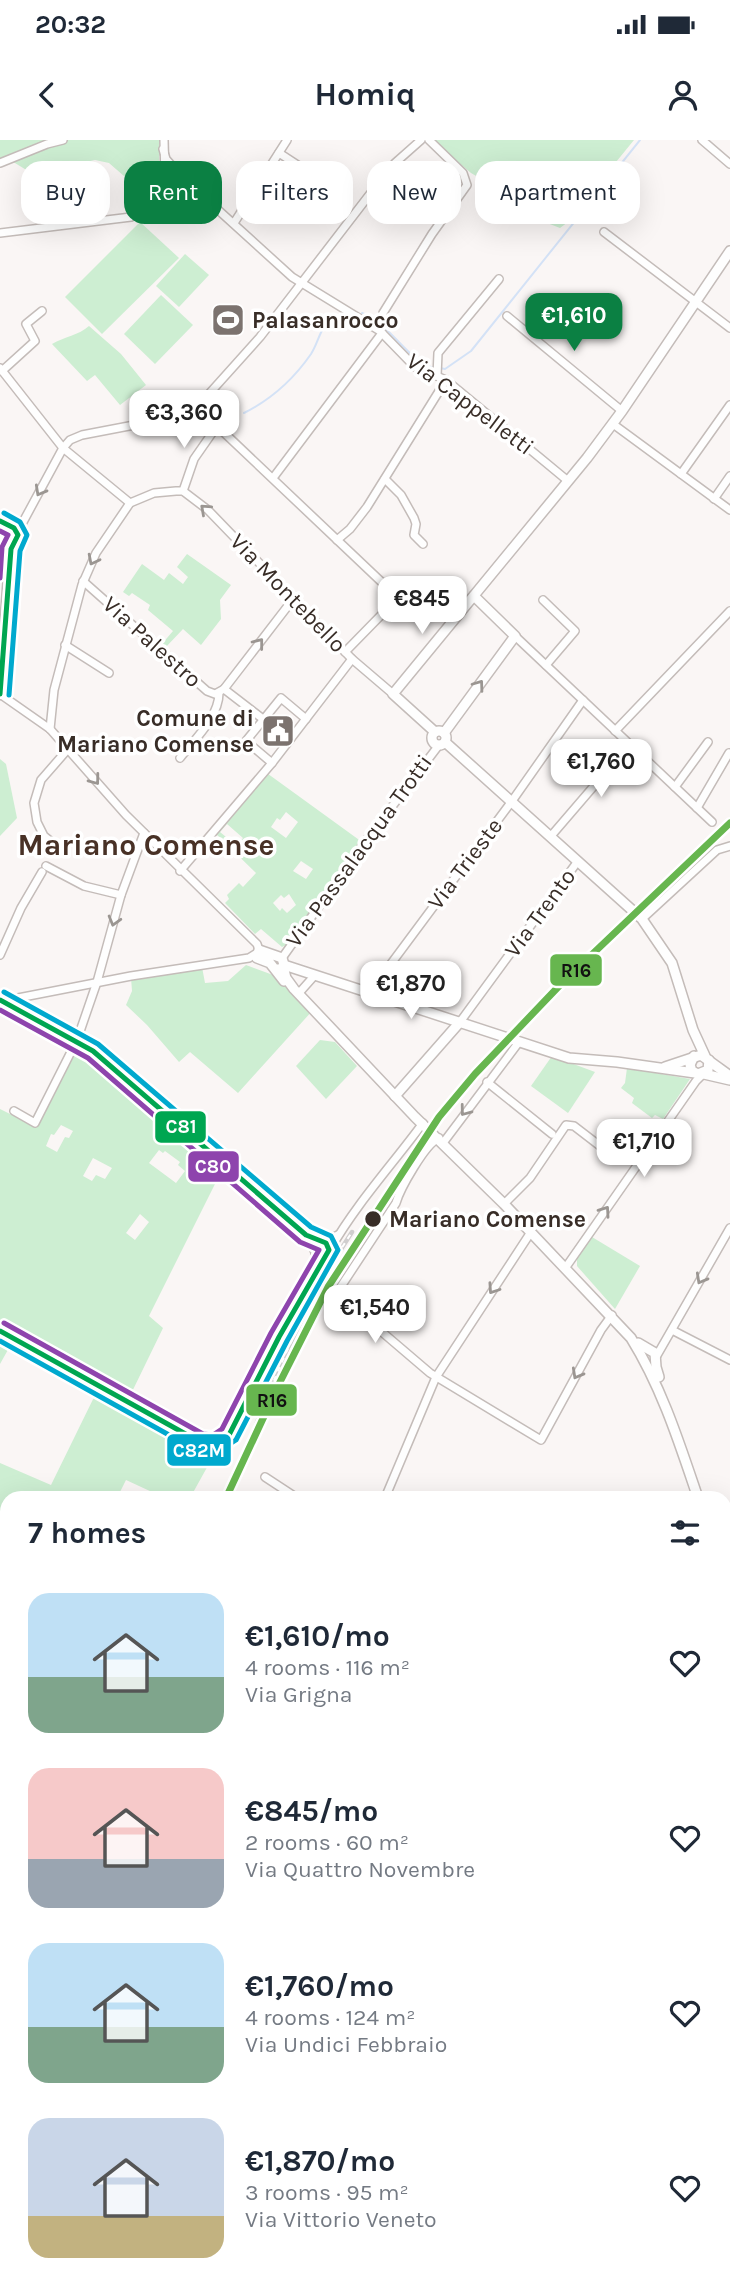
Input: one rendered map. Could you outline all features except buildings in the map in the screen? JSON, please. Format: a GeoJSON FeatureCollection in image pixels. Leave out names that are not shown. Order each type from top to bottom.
{"type":"FeatureCollection","features":[{"type":"Feature","properties":{"kind":"main road"},"geometry":{"type":"LineString","coordinates":[[0,632],[6,531]]}},
{"type":"Feature","properties":{"kind":"main road"},"geometry":{"type":"LineString","coordinates":[[0,694],[6,531]]}},
{"type":"Feature","properties":{"kind":"street"},"geometry":{"type":"LineString","coordinates":[[0,163],[63,140]]}},
{"type":"Feature","properties":{"kind":"street"},"geometry":{"type":"LineString","coordinates":[[164,140],[164,161]]}},
{"type":"Feature","properties":{"kind":"street"},"geometry":{"type":"LineString","coordinates":[[234,223],[287,140]]}},
{"type":"Feature","properties":{"kind":"street"},"geometry":{"type":"LineString","coordinates":[[6,531],[23,522],[70,440],[82,435],[177,417],[199,405],[260,337],[380,181],[421,140]]}},
{"type":"Feature","properties":{"kind":"street"},"geometry":{"type":"LineString","coordinates":[[383,313],[432,234],[467,185],[463,173],[429,140]]}},
{"type":"Feature","properties":{"kind":"street"},"geometry":{"type":"LineString","coordinates":[[702,140],[730,164]]}},
{"type":"Feature","properties":{"kind":"street","name":"Via Cappelletti"},"geometry":{"type":"LineString","coordinates":[[163,149],[168,161]]}},
{"type":"Feature","properties":{"kind":"street"},"geometry":{"type":"LineString","coordinates":[[279,153],[291,161]]}},
{"type":"Feature","properties":{"kind":"street","name":"Via Cappelletti"},"geometry":{"type":"LineString","coordinates":[[222,212],[302,283],[382,333],[415,366],[437,371],[568,481]]}},
{"type":"Feature","properties":{"kind":"street"},"geometry":{"type":"LineString","coordinates":[[0,233],[124,217]]}},
{"type":"Feature","properties":{"kind":"street"},"geometry":{"type":"LineString","coordinates":[[604,232],[730,328]]}},
{"type":"Feature","properties":{"kind":"street"},"geometry":{"type":"LineString","coordinates":[[393,694],[613,424],[730,251]]}},
{"type":"Feature","properties":{"kind":"street"},"geometry":{"type":"LineString","coordinates":[[437,371],[439,351],[499,279]]}},
{"type":"Feature","properties":{"kind":"street"},"geometry":{"type":"LineString","coordinates":[[42,311],[26,324],[35,341],[1,369],[63,448],[130,503]]}},
{"type":"Feature","properties":{"kind":"street"},"geometry":{"type":"LineString","coordinates":[[507,316],[622,411]]}},
{"type":"Feature","properties":{"kind":"street"},"geometry":{"type":"LineString","coordinates":[[273,478],[382,333]]}},
{"type":"Feature","properties":{"kind":"street"},"geometry":{"type":"LineString","coordinates":[[337,540],[356,522],[446,380]]}},
{"type":"Feature","properties":{"kind":"street"},"geometry":{"type":"LineString","coordinates":[[199,405],[217,426],[387,587],[392,597],[388,609],[345,652]]}},
{"type":"Feature","properties":{"kind":"street"},"geometry":{"type":"LineString","coordinates":[[681,474],[730,405]]}},
{"type":"Feature","properties":{"kind":"street"},"geometry":{"type":"LineString","coordinates":[[190,412],[217,426]]}},
{"type":"Feature","properties":{"kind":"street"},"geometry":{"type":"LineString","coordinates":[[613,424],[730,510]]}},
{"type":"Feature","properties":{"kind":"street"},"geometry":{"type":"LineString","coordinates":[[50,729],[54,692],[65,645],[83,581],[96,553],[130,503],[158,492],[183,491],[194,459],[217,426]]}},
{"type":"Feature","properties":{"kind":"street"},"geometry":{"type":"LineString","coordinates":[[715,499],[730,476]]}},
{"type":"Feature","properties":{"kind":"street"},"geometry":{"type":"LineString","coordinates":[[385,479],[405,502],[415,521],[414,535],[423,544]]}},
{"type":"Feature","properties":{"kind":"street","name":"Via Montebello"},"geometry":{"type":"LineString","coordinates":[[183,491],[208,510],[352,659],[642,919],[672,964],[681,985],[693,1030]]}},
{"type":"Feature","properties":{"kind":"street","name":"Via Palestro"},"geometry":{"type":"LineString","coordinates":[[83,581],[207,691],[221,691],[263,719]]}},
{"type":"Feature","properties":{"kind":"street"},"geometry":{"type":"LineString","coordinates":[[474,596],[712,822]]}},
{"type":"Feature","properties":{"kind":"street"},"geometry":{"type":"LineString","coordinates":[[180,758],[206,724],[221,691],[295,598]]}},
{"type":"Feature","properties":{"kind":"street"},"geometry":{"type":"LineString","coordinates":[[543,600],[575,631],[546,665]]}},
{"type":"Feature","properties":{"kind":"street"},"geometry":{"type":"LineString","coordinates":[[615,731],[730,611]]}},
{"type":"Feature","properties":{"kind":"street"},"geometry":{"type":"LineString","coordinates":[[441,738],[515,636]]}},
{"type":"Feature","properties":{"kind":"street"},"geometry":{"type":"LineString","coordinates":[[65,645],[109,673]]}},
{"type":"Feature","properties":{"kind":"street"},"geometry":{"type":"LineString","coordinates":[[180,871],[272,763],[352,659]]}},
{"type":"Feature","properties":{"kind":"street"},"geometry":{"type":"LineString","coordinates":[[0,694],[50,729],[94,777],[104,792],[180,871],[257,944],[256,955]]}},
{"type":"Feature","properties":{"kind":"street"},"geometry":{"type":"LineString","coordinates":[[272,763],[246,741],[263,719],[281,698],[306,719]]}},
{"type":"Feature","properties":{"kind":"street","name":"Via Trieste"},"geometry":{"type":"LineString","coordinates":[[370,992],[512,802],[583,700]]}},
{"type":"Feature","properties":{"kind":"street","name":"Via Passalacqua Trotti"},"geometry":{"type":"LineString","coordinates":[[281,965],[365,842],[441,738]]}},
{"type":"Feature","properties":{"kind":"street"},"geometry":{"type":"LineString","coordinates":[[675,787],[708,742]]}},
{"type":"Feature","properties":{"kind":"street"},"geometry":{"type":"LineString","coordinates":[[551,836],[630,744]]}},
{"type":"Feature","properties":{"kind":"street"},"geometry":{"type":"LineString","coordinates":[[59,848],[44,836],[37,822],[34,803],[41,779],[68,750]]}},
{"type":"Feature","properties":{"kind":"street"},"geometry":{"type":"LineString","coordinates":[[697,808],[729,753]]}},
{"type":"Feature","properties":{"kind":"street"},"geometry":{"type":"LineString","coordinates":[[13,1111],[35,1123],[77,1040],[97,982],[121,895],[144,833]]}},
{"type":"Feature","properties":{"kind":"street"},"geometry":{"type":"LineString","coordinates":[[642,919],[717,850],[730,846]]}},
{"type":"Feature","properties":{"kind":"street","name":"Via Trento"},"geometry":{"type":"LineString","coordinates":[[396,1096],[460,1022],[578,861]]}},
{"type":"Feature","properties":{"kind":"street"},"geometry":{"type":"LineString","coordinates":[[0,955],[23,904],[44,869],[86,887],[121,895]]}},
{"type":"Feature","properties":{"kind":"street"},"geometry":{"type":"LineString","coordinates":[[3,1001],[256,955],[268,962],[370,992],[574,1059],[620,1062],[730,1078]]}},
{"type":"Feature","properties":{"kind":"street"},"geometry":{"type":"LineString","coordinates":[[281,965],[297,991],[396,1096],[650,1356],[676,1415],[698,1491]]}},
{"type":"Feature","properties":{"kind":"street"},"geometry":{"type":"LineString","coordinates":[[297,991],[315,975]]}},
{"type":"Feature","properties":{"kind":"street"},"geometry":{"type":"LineString","coordinates":[[3,1001],[77,1040],[135,1086],[306,1235],[322,1242],[328,1252]]}},
{"type":"Feature","properties":{"kind":"street"},"geometry":{"type":"LineString","coordinates":[[693,1030],[690,1065],[699,1073]]}},
{"type":"Feature","properties":{"kind":"street"},"geometry":{"type":"LineString","coordinates":[[566,1268],[699,1073],[709,1067],[693,1030]]}},
{"type":"Feature","properties":{"kind":"street"},"geometry":{"type":"LineString","coordinates":[[441,1141],[519,1042]]}},
{"type":"Feature","properties":{"kind":"street"},"geometry":{"type":"LineString","coordinates":[[657,1068],[692,1057],[707,1058],[730,1078]]}},
{"type":"Feature","properties":{"kind":"street"},"geometry":{"type":"LineString","coordinates":[[486,1082],[552,1134]]}},
{"type":"Feature","properties":{"kind":"street"},"geometry":{"type":"LineString","coordinates":[[0,1331],[200,1442],[210,1445],[219,1443],[229,1435],[279,1338],[328,1252],[364,1198],[423,1124]]}},
{"type":"Feature","properties":{"kind":"street"},"geometry":{"type":"LineString","coordinates":[[504,1204],[530,1178],[566,1125],[572,1125],[600,1146]]}},
{"type":"Feature","properties":{"kind":"street"},"geometry":{"type":"LineString","coordinates":[[441,1141],[433,1140],[339,1293],[436,1377],[541,1440],[601,1330],[612,1315]]}},
{"type":"Feature","properties":{"kind":"street"},"geometry":{"type":"LineString","coordinates":[[650,1356],[666,1342],[730,1228]]}},
{"type":"Feature","properties":{"kind":"street"},"geometry":{"type":"LineString","coordinates":[[314,1279],[316,1244],[341,1232]]}},
{"type":"Feature","properties":{"kind":"street"},"geometry":{"type":"LineString","coordinates":[[388,1491],[436,1377],[531,1232]]}},
{"type":"Feature","properties":{"kind":"street"},"geometry":{"type":"LineString","coordinates":[[306,1235],[321,1256],[328,1252]]}},
{"type":"Feature","properties":{"kind":"street"},"geometry":{"type":"LineString","coordinates":[[672,1330],[730,1360]]}},
{"type":"Feature","properties":{"kind":"street"},"geometry":{"type":"LineString","coordinates":[[265,1477],[286,1491]]}},
{"type":"Feature","properties":{"kind":"green space"},"geometry":{"type":"Polygon","coordinates":[[[0,140],[159,140],[159,161],[124,161],[124,176],[110,161],[21,161],[21,167],[10,160],[0,162],[0,140]]]}},
{"type":"Feature","properties":{"kind":"green space"},"geometry":{"type":"Polygon","coordinates":[[[432,140],[634,140],[617,161],[475,161],[475,175],[461,165],[461,161],[457,161],[432,140]]]}},
{"type":"Feature","properties":{"kind":"green space"},"geometry":{"type":"Polygon","coordinates":[[[138,224],[142,224],[179,258],[102,334],[65,297],[138,224]]]}},
{"type":"Feature","properties":{"kind":"green space"},"geometry":{"type":"Polygon","coordinates":[[[550,224],[565,224],[560,228],[550,224]]]}},
{"type":"Feature","properties":{"kind":"green space"},"geometry":{"type":"Polygon","coordinates":[[[185,254],[209,275],[179,307],[156,286],[185,254]]]}},
{"type":"Feature","properties":{"kind":"green space"},"geometry":{"type":"Polygon","coordinates":[[[161,295],[193,325],[155,364],[124,334],[161,295]]]}},
{"type":"Feature","properties":{"kind":"green space"},"geometry":{"type":"Polygon","coordinates":[[[89,326],[121,354],[146,385],[120,405],[95,375],[87,381],[52,344],[89,326]]]}},
{"type":"Feature","properties":{"kind":"green space"},"geometry":{"type":"Polygon","coordinates":[[[187,554],[231,585],[220,600],[221,619],[201,645],[183,629],[165,648],[161,645],[173,631],[148,610],[150,605],[132,593],[129,596],[123,592],[142,564],[164,580],[169,573],[183,584],[188,577],[177,567],[187,554]]]}},
{"type":"Feature","properties":{"kind":"green space"},"geometry":{"type":"Polygon","coordinates":[[[0,759],[6,764],[17,818],[0,836],[0,759]]]}},
{"type":"Feature","properties":{"kind":"green space"},"geometry":{"type":"Polygon","coordinates":[[[264,771],[362,842],[282,947],[261,929],[255,934],[225,903],[229,899],[227,895],[239,883],[243,887],[256,873],[215,833],[264,771]],[[286,812],[280,820],[277,818],[271,827],[286,838],[298,822],[286,812]],[[227,824],[220,832],[237,846],[243,838],[227,824]],[[301,861],[293,871],[306,879],[313,869],[301,861]],[[289,894],[284,898],[281,895],[273,903],[280,911],[282,908],[287,913],[296,905],[289,894]]]}},
{"type":"Feature","properties":{"kind":"green space"},"geometry":{"type":"Polygon","coordinates":[[[246,965],[273,975],[313,1010],[238,1093],[190,1052],[179,1062],[126,1005],[132,991],[131,978],[202,967],[205,983],[228,981],[246,965]]]}},
{"type":"Feature","properties":{"kind":"green space"},"geometry":{"type":"Polygon","coordinates":[[[320,1040],[335,1042],[357,1066],[326,1099],[296,1066],[320,1040]]]}},
{"type":"Feature","properties":{"kind":"green space"},"geometry":{"type":"Polygon","coordinates":[[[80,1045],[222,1170],[149,1316],[163,1328],[128,1400],[154,1419],[215,1453],[194,1491],[150,1491],[126,1480],[120,1491],[0,1491],[0,1463],[51,1485],[100,1385],[14,1339],[0,1364],[0,1109],[36,1127],[80,1045]],[[61,1125],[54,1135],[51,1134],[46,1146],[57,1152],[65,1137],[69,1138],[73,1131],[61,1125]],[[159,1150],[149,1163],[176,1183],[185,1171],[178,1165],[180,1162],[165,1151],[163,1153],[159,1150]],[[93,1158],[83,1176],[92,1181],[96,1175],[105,1179],[112,1168],[93,1158]],[[140,1214],[126,1233],[135,1240],[149,1222],[140,1214]]]}},
{"type":"Feature","properties":{"kind":"green space"},"geometry":{"type":"Polygon","coordinates":[[[552,1056],[595,1072],[568,1113],[531,1086],[552,1056]]]}},
{"type":"Feature","properties":{"kind":"green space"},"geometry":{"type":"Polygon","coordinates":[[[627,1068],[690,1079],[663,1119],[655,1115],[652,1118],[632,1103],[634,1098],[621,1088],[625,1083],[627,1068]]]}},
{"type":"Feature","properties":{"kind":"green space"},"geometry":{"type":"Polygon","coordinates":[[[592,1237],[640,1266],[615,1309],[577,1266],[577,1258],[592,1237]]]}},
{"type":"Feature","properties":{"kind":"waterway"},"geometry":{"type":"LineString","coordinates":[[440,368],[445,369],[471,351],[640,140]]}},
{"type":"Feature","properties":{"kind":"waterway"},"geometry":{"type":"LineString","coordinates":[[362,313],[381,325],[415,358],[434,368]]}},
{"type":"Feature","properties":{"kind":"waterway"},"geometry":{"type":"LineString","coordinates":[[244,413],[264,402],[297,372],[311,354],[326,325],[335,318]]}},
{"type":"Feature","properties":{"kind":"railway"},"geometry":{"type":"LineString","coordinates":[[238,1474],[261,1411],[302,1320],[352,1232]]}},
{"type":"Feature","properties":{"kind":"transit line","name":"C82M"},"geometry":{"type":"LineString","coordinates":[[4,513],[20,522],[27,535],[20,551],[9,695]]}},
{"type":"Feature","properties":{"kind":"transit line","name":"C81"},"geometry":{"type":"LineString","coordinates":[[0,521],[14,528],[18,535],[11,549],[0,694]]}},
{"type":"Feature","properties":{"kind":"transit line","name":"C80"},"geometry":{"type":"LineString","coordinates":[[0,531],[8,535],[2,547],[0,578]]}},
{"type":"Feature","properties":{"kind":"transit line","name":"R16"},"geometry":{"type":"LineString","coordinates":[[229,1491],[328,1287],[439,1117],[475,1074],[561,984],[730,823]]}},
{"type":"Feature","properties":{"kind":"transit line","name":"C82M"},"geometry":{"type":"LineString","coordinates":[[0,1341],[196,1450],[217,1452],[236,1440],[338,1250],[331,1236],[311,1227],[98,1044],[4,992]]}},
{"type":"Feature","properties":{"kind":"transit line","name":"C81"},"geometry":{"type":"LineString","coordinates":[[0,1000],[93,1051],[306,1235],[326,1243],[329,1250],[279,1337],[229,1435],[215,1444],[200,1442],[0,1331]]}},
{"type":"Feature","properties":{"kind":"transit line","name":"C80"},"geometry":{"type":"LineString","coordinates":[[0,1010],[88,1058],[300,1242],[319,1250],[271,1333],[222,1429],[213,1435],[203,1434],[4,1323]]}},
{"type":"Feature","properties":{"kind":"place","name":"Palasanrocco"},"geometry":{"type":"Point","coordinates":[228,320]}},
{"type":"Feature","properties":{"kind":"place","name":"Comune di Mariano Comense"},"geometry":{"type":"Point","coordinates":[278,731]}},
{"type":"Feature","properties":{"kind":"place","name":"Mariano Comense"},"geometry":{"type":"Point","coordinates":[373,1219]}},
{"type":"Feature","properties":{"kind":"district","name":"Mariano Comense"},"geometry":{"type":"Point","coordinates":[146,845]}}]}
